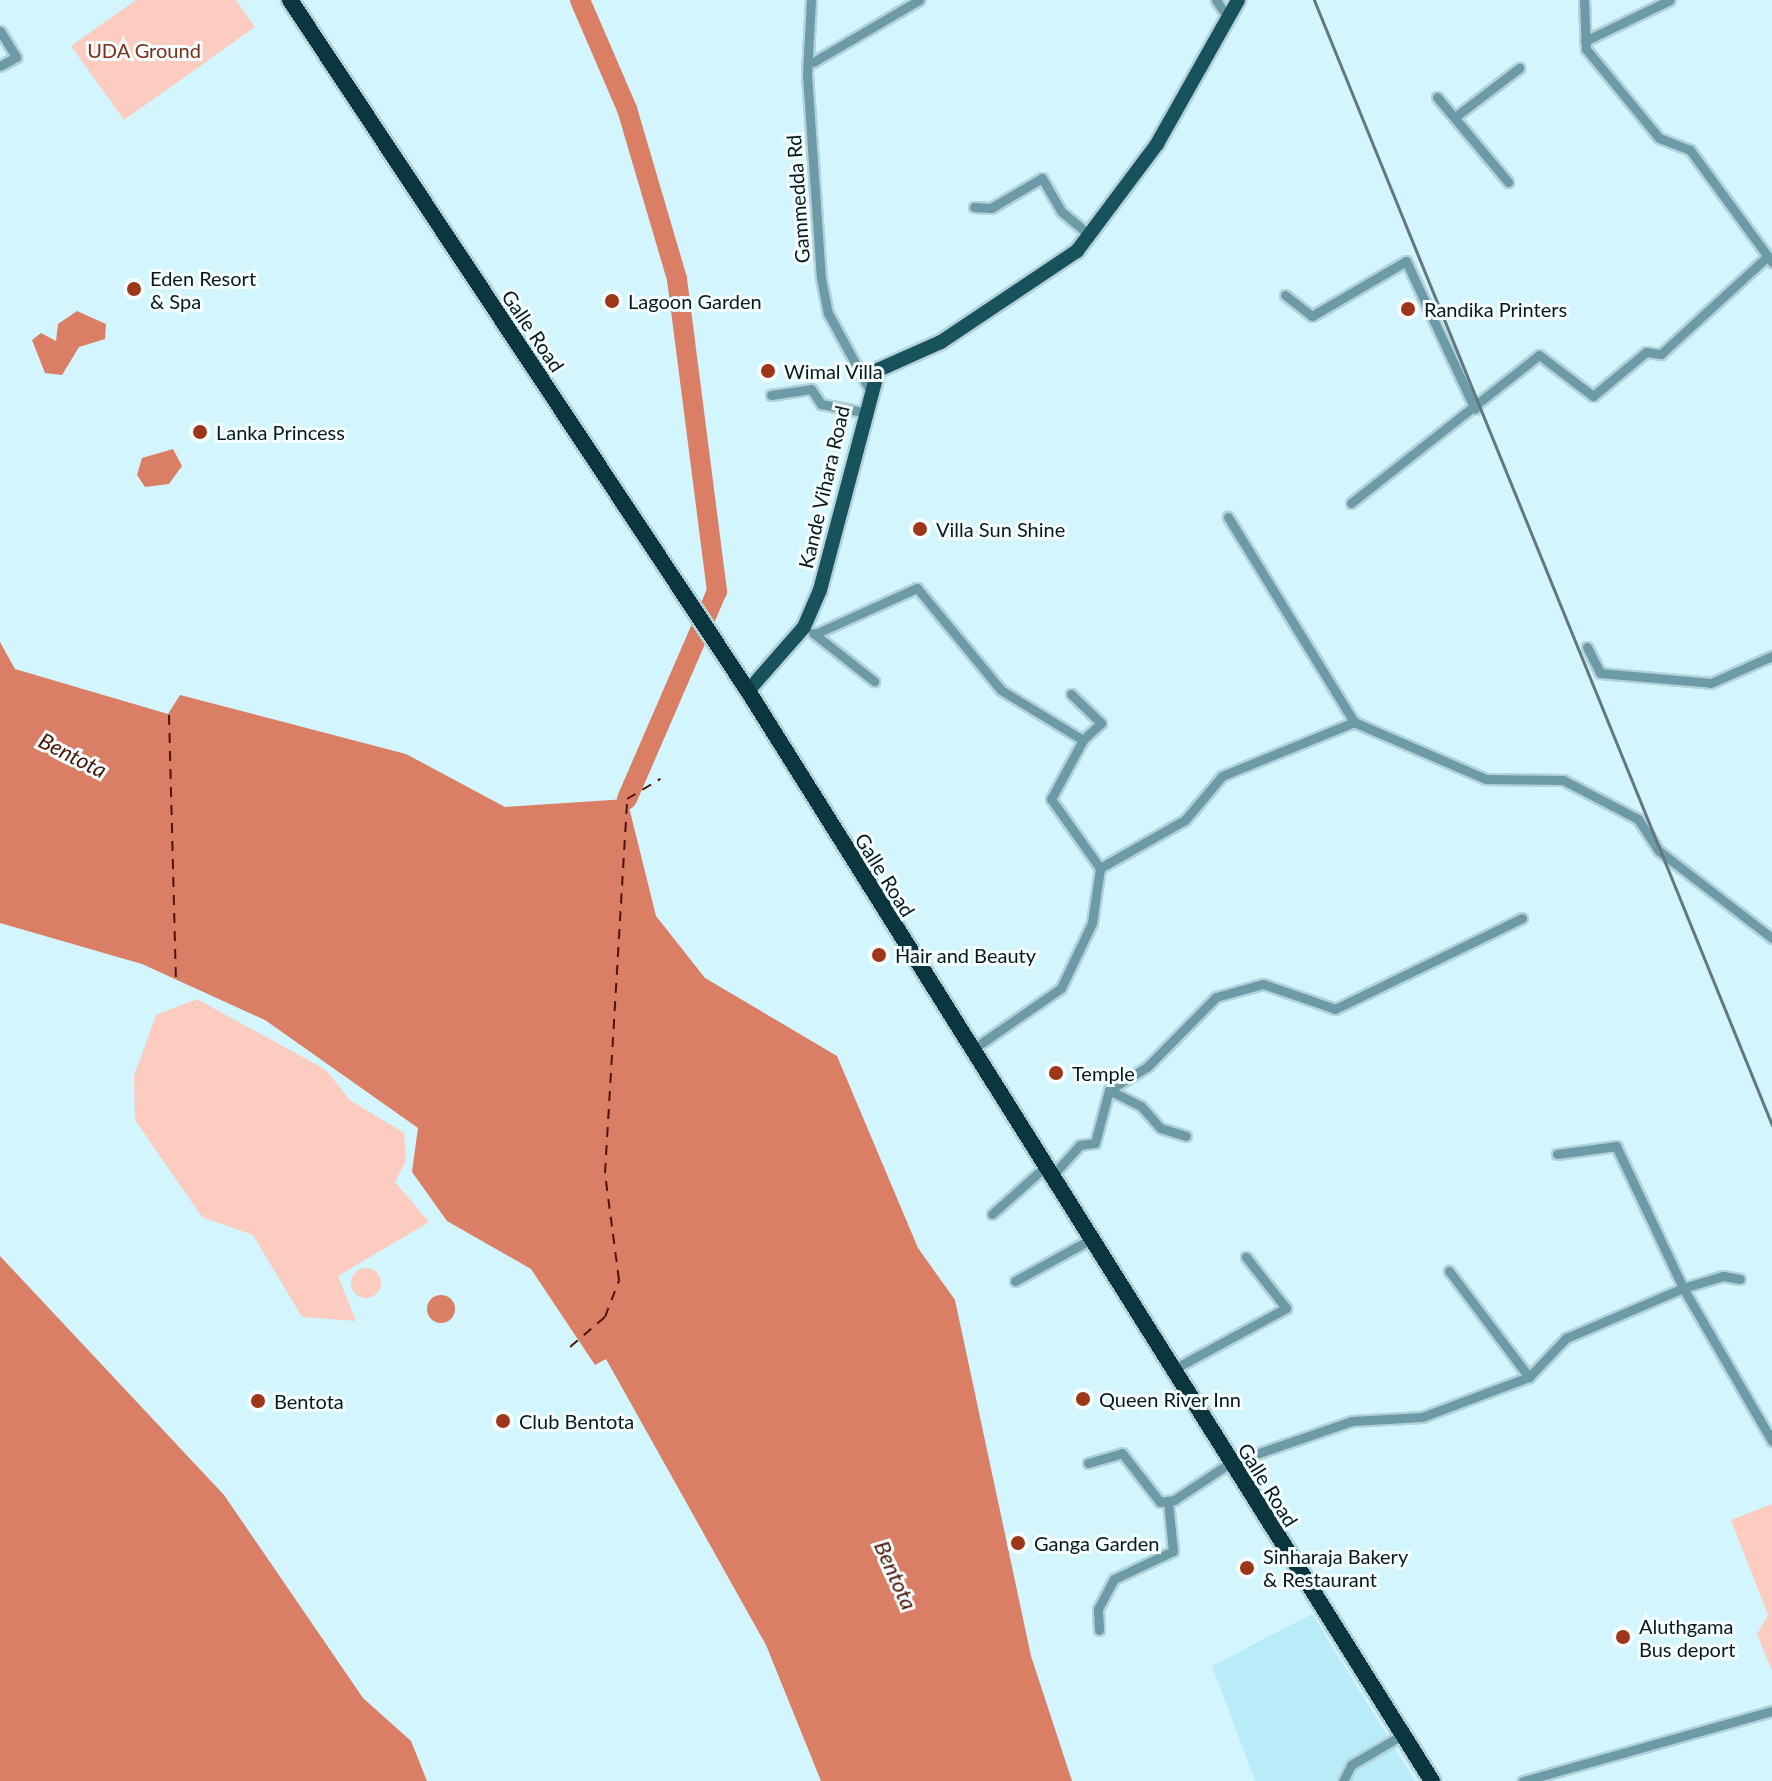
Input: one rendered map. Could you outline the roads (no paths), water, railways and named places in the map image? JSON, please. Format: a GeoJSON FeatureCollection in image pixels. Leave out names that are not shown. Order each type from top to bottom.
{"type":"FeatureCollection","features":[{"type":"Feature","properties":{"kind":"highway","name":"Galle Road"},"geometry":{"type":"LineString","coordinates":[[290,0],[744,684],[1432,1781]]}},
{"type":"Feature","properties":{"kind":"main road","name":"Kande Vihara Road"},"geometry":{"type":"LineString","coordinates":[[744,684],[810,631],[868,387],[878,370],[941,342],[1043,279],[1089,235],[1157,144],[1226,15],[1238,0]]}},
{"type":"Feature","properties":{"kind":"street","name":"Gammedda Rd"},"geometry":{"type":"LineString","coordinates":[[811,0],[813,62],[807,74],[821,278],[828,313],[868,387]]}},
{"type":"Feature","properties":{"kind":"street"},"geometry":{"type":"LineString","coordinates":[[813,62],[919,0]]}},
{"type":"Feature","properties":{"kind":"street"},"geometry":{"type":"LineString","coordinates":[[1216,0],[1226,15]]}},
{"type":"Feature","properties":{"kind":"street"},"geometry":{"type":"LineString","coordinates":[[1351,503],[1475,409],[1539,355],[1593,396],[1646,352],[1661,354],[1770,260],[1690,150],[1659,138],[1585,41],[1584,0]]}},
{"type":"Feature","properties":{"kind":"street"},"geometry":{"type":"LineString","coordinates":[[1585,41],[1670,0]]}},
{"type":"Feature","properties":{"kind":"street"},"geometry":{"type":"LineString","coordinates":[[0,31],[16,57],[0,66]]}},
{"type":"Feature","properties":{"kind":"street"},"geometry":{"type":"LineString","coordinates":[[1455,117],[1519,68]]}},
{"type":"Feature","properties":{"kind":"street"},"geometry":{"type":"LineString","coordinates":[[1437,97],[1508,182]]}},
{"type":"Feature","properties":{"kind":"street"},"geometry":{"type":"LineString","coordinates":[[974,207],[991,208],[1042,178],[1062,212],[1089,235]]}},
{"type":"Feature","properties":{"kind":"street"},"geometry":{"type":"LineString","coordinates":[[1285,295],[1312,316],[1406,261],[1475,409]]}},
{"type":"Feature","properties":{"kind":"street"},"geometry":{"type":"LineString","coordinates":[[771,395],[811,389],[821,404],[862,412]]}},
{"type":"Feature","properties":{"kind":"street"},"geometry":{"type":"LineString","coordinates":[[1228,517],[1354,722],[1486,779],[1576,786],[1638,819],[1659,851],[1772,938]]}},
{"type":"Feature","properties":{"kind":"street"},"geometry":{"type":"LineString","coordinates":[[810,631],[917,588],[1001,690],[1083,740]]}},
{"type":"Feature","properties":{"kind":"street"},"geometry":{"type":"LineString","coordinates":[[810,631],[874,681]]}},
{"type":"Feature","properties":{"kind":"street"},"geometry":{"type":"LineString","coordinates":[[1587,647],[1600,673],[1711,683],[1772,656]]}},
{"type":"Feature","properties":{"kind":"street"},"geometry":{"type":"LineString","coordinates":[[973,1049],[1061,988],[1092,923],[1100,868],[1051,799],[1083,740],[1101,723],[1071,694]]}},
{"type":"Feature","properties":{"kind":"street"},"geometry":{"type":"LineString","coordinates":[[1100,868],[1185,820],[1222,776],[1354,722]]}},
{"type":"Feature","properties":{"kind":"street"},"geometry":{"type":"LineString","coordinates":[[992,1214],[1080,1145],[1095,1143],[1109,1090],[1147,1067],[1216,997],[1241,985],[1290,989],[1335,1009],[1522,918]]}},
{"type":"Feature","properties":{"kind":"street"},"geometry":{"type":"LineString","coordinates":[[1109,1090],[1141,1106],[1160,1128],[1186,1136]]}},
{"type":"Feature","properties":{"kind":"street"},"geometry":{"type":"LineString","coordinates":[[1557,1154],[1616,1146],[1683,1288],[1772,1441]]}},
{"type":"Feature","properties":{"kind":"street"},"geometry":{"type":"LineString","coordinates":[[1015,1281],[1091,1239]]}},
{"type":"Feature","properties":{"kind":"street"},"geometry":{"type":"LineString","coordinates":[[1172,1370],[1286,1308],[1246,1257]]}},
{"type":"Feature","properties":{"kind":"street"},"geometry":{"type":"LineString","coordinates":[[1449,1271],[1529,1377]]}},
{"type":"Feature","properties":{"kind":"street"},"geometry":{"type":"LineString","coordinates":[[1168,1502],[1230,1463],[1352,1421],[1422,1417],[1529,1377],[1566,1338],[1683,1288],[1723,1276],[1740,1279]]}},
{"type":"Feature","properties":{"kind":"street"},"geometry":{"type":"LineString","coordinates":[[1088,1463],[1122,1453],[1168,1502],[1173,1551],[1114,1579],[1098,1609],[1099,1630]]}},
{"type":"Feature","properties":{"kind":"street"},"geometry":{"type":"LineString","coordinates":[[1523,1781],[1772,1711]]}},
{"type":"Feature","properties":{"kind":"street"},"geometry":{"type":"LineString","coordinates":[[1343,1781],[1351,1765],[1402,1735]]}},
{"type":"Feature","properties":{"kind":"water"},"geometry":{"type":"Polygon","coordinates":[[[77,311],[106,324],[105,339],[79,347],[62,375],[45,373],[32,340],[41,333],[56,341],[58,324],[77,311]]]}},
{"type":"Feature","properties":{"kind":"water"},"geometry":{"type":"Polygon","coordinates":[[[173,449],[182,466],[169,484],[145,487],[137,475],[142,458],[173,449]]]}},
{"type":"Feature","properties":{"kind":"water"},"geometry":{"type":"Polygon","coordinates":[[[0,642],[15,669],[168,714],[180,695],[406,754],[505,807],[627,799],[656,916],[705,978],[837,1056],[918,1248],[955,1300],[1031,1656],[1072,1781],[821,1781],[766,1645],[606,1359],[595,1365],[531,1269],[447,1221],[412,1172],[418,1128],[265,1020],[142,964],[0,923],[0,642]]]}},
{"type":"Feature","properties":{"kind":"water"},"geometry":{"type":"Polygon","coordinates":[[[0,1256],[224,1495],[363,1698],[411,1741],[427,1781],[0,1781],[0,1256]]]}},
{"type":"Feature","properties":{"kind":"water"},"geometry":{"type":"Polygon","coordinates":[[[441,1295],[451,1299],[455,1309],[451,1319],[441,1323],[431,1319],[427,1309],[431,1299],[441,1295]]]}},
{"type":"Feature","properties":{"kind":"waterway"},"geometry":{"type":"LineString","coordinates":[[580,0],[627,109],[677,279],[717,591],[627,799]]}},
{"type":"Feature","properties":{"kind":"railway"},"geometry":{"type":"LineString","coordinates":[[1314,0],[1772,1125]]}},
{"type":"Feature","properties":{"kind":"place","name":"Eden Resort & Spa"},"geometry":{"type":"Point","coordinates":[134,289]}},
{"type":"Feature","properties":{"kind":"place","name":"Lagoon Garden"},"geometry":{"type":"Point","coordinates":[612,301]}},
{"type":"Feature","properties":{"kind":"place","name":"Randika Printers"},"geometry":{"type":"Point","coordinates":[1408,309]}},
{"type":"Feature","properties":{"kind":"place","name":"Wimal Villa"},"geometry":{"type":"Point","coordinates":[768,371]}},
{"type":"Feature","properties":{"kind":"place","name":"Lanka Princess"},"geometry":{"type":"Point","coordinates":[200,432]}},
{"type":"Feature","properties":{"kind":"place","name":"Villa Sun Shine"},"geometry":{"type":"Point","coordinates":[920,529]}},
{"type":"Feature","properties":{"kind":"place","name":"Hair and Beauty"},"geometry":{"type":"Point","coordinates":[879,955]}},
{"type":"Feature","properties":{"kind":"place","name":"Temple"},"geometry":{"type":"Point","coordinates":[1056,1073]}},
{"type":"Feature","properties":{"kind":"place","name":"Queen River Inn"},"geometry":{"type":"Point","coordinates":[1083,1399]}},
{"type":"Feature","properties":{"kind":"place","name":"Bentota"},"geometry":{"type":"Point","coordinates":[258,1401]}},
{"type":"Feature","properties":{"kind":"place","name":"Club Bentota"},"geometry":{"type":"Point","coordinates":[503,1421]}},
{"type":"Feature","properties":{"kind":"place","name":"Ganga Garden"},"geometry":{"type":"Point","coordinates":[1018,1543]}},
{"type":"Feature","properties":{"kind":"place","name":"Sinharaja Bakery & Restaurant"},"geometry":{"type":"Point","coordinates":[1247,1568]}},
{"type":"Feature","properties":{"kind":"place","name":"Aluthgama Bus deport"},"geometry":{"type":"Point","coordinates":[1623,1637]}},
{"type":"Feature","properties":{"kind":"park label","name":"UDA Ground"},"geometry":{"type":"Point","coordinates":[144,50]}}]}
